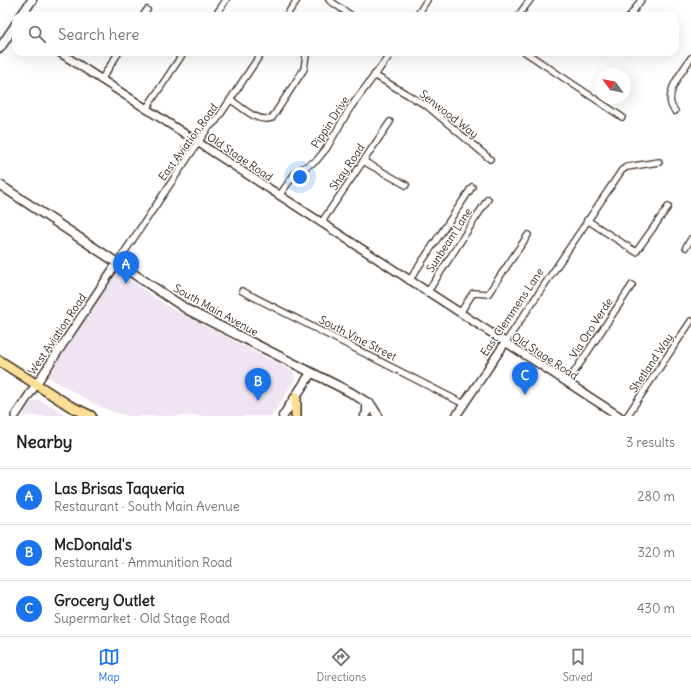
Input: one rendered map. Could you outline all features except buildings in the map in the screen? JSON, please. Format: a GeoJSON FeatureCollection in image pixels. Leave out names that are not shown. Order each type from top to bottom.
{"type":"FeatureCollection","features":[{"type":"Feature","properties":{"kind":"main road"},"geometry":{"type":"LineString","coordinates":[[24,12],[32,0]]}},
{"type":"Feature","properties":{"kind":"main road"},"geometry":{"type":"LineString","coordinates":[[0,48],[12,30]]}},
{"type":"Feature","properties":{"kind":"main road","name":"South Main Avenue"},"geometry":{"type":"LineString","coordinates":[[0,185],[188,310],[350,392],[367,404],[371,405],[378,416]]}},
{"type":"Feature","properties":{"kind":"main road"},"geometry":{"type":"LineString","coordinates":[[0,361],[37,385],[91,416]]}},
{"type":"Feature","properties":{"kind":"main road"},"geometry":{"type":"LineString","coordinates":[[283,416],[311,373]]}},
{"type":"Feature","properties":{"kind":"main road"},"geometry":{"type":"LineString","coordinates":[[296,397],[296,416]]}},
{"type":"Feature","properties":{"kind":"main road"},"geometry":{"type":"LineString","coordinates":[[365,416],[367,413],[367,404]]}},
{"type":"Feature","properties":{"kind":"street"},"geometry":{"type":"LineString","coordinates":[[218,12],[226,0]]}},
{"type":"Feature","properties":{"kind":"street"},"geometry":{"type":"LineString","coordinates":[[289,12],[297,0]]}},
{"type":"Feature","properties":{"kind":"street"},"geometry":{"type":"LineString","coordinates":[[329,0],[346,12]]}},
{"type":"Feature","properties":{"kind":"street"},"geometry":{"type":"LineString","coordinates":[[420,12],[427,0]]}},
{"type":"Feature","properties":{"kind":"street"},"geometry":{"type":"LineString","coordinates":[[521,12],[530,0]]}},
{"type":"Feature","properties":{"kind":"street"},"geometry":{"type":"LineString","coordinates":[[633,12],[641,0]]}},
{"type":"Feature","properties":{"kind":"street","name":"Old Stage Road"},"geometry":{"type":"LineString","coordinates":[[65,56],[427,293],[619,416]]}},
{"type":"Feature","properties":{"kind":"street"},"geometry":{"type":"LineString","coordinates":[[101,80],[116,56]]}},
{"type":"Feature","properties":{"kind":"street"},"geometry":{"type":"LineString","coordinates":[[146,108],[181,56]]}},
{"type":"Feature","properties":{"kind":"street","name":"East Aviation Road"},"geometry":{"type":"LineString","coordinates":[[117,263],[198,142],[230,100],[259,56]]}},
{"type":"Feature","properties":{"kind":"street"},"geometry":{"type":"LineString","coordinates":[[230,100],[259,119],[265,120],[272,118],[304,69],[306,56]]}},
{"type":"Feature","properties":{"kind":"street","name":"Pippin Drive"},"geometry":{"type":"LineString","coordinates":[[279,196],[296,172],[316,161],[326,149],[350,108],[389,56]]}},
{"type":"Feature","properties":{"kind":"street"},"geometry":{"type":"LineString","coordinates":[[531,56],[622,117]]}},
{"type":"Feature","properties":{"kind":"street"},"geometry":{"type":"LineString","coordinates":[[675,111],[670,103],[670,96],[691,58]]}},
{"type":"Feature","properties":{"kind":"street","name":"Senwood Way"},"geometry":{"type":"LineString","coordinates":[[374,75],[427,106],[490,159]]}},
{"type":"Feature","properties":{"kind":"street","name":"Shay Road"},"geometry":{"type":"LineString","coordinates":[[321,224],[390,122]]}},
{"type":"Feature","properties":{"kind":"street"},"geometry":{"type":"LineString","coordinates":[[363,161],[406,185]]}},
{"type":"Feature","properties":{"kind":"street","name":"East Clemmens Lane"},"geometry":{"type":"LineString","coordinates":[[456,416],[622,170],[627,167],[659,162]]}},
{"type":"Feature","properties":{"kind":"street"},"geometry":{"type":"LineString","coordinates":[[410,281],[472,187]]}},
{"type":"Feature","properties":{"kind":"street","name":"Sunbeam Lane"},"geometry":{"type":"LineString","coordinates":[[427,293],[488,199]]}},
{"type":"Feature","properties":{"kind":"street"},"geometry":{"type":"LineString","coordinates":[[587,220],[636,252],[668,207]]}},
{"type":"Feature","properties":{"kind":"street"},"geometry":{"type":"LineString","coordinates":[[460,313],[472,293],[488,294],[528,235]]}},
{"type":"Feature","properties":{"kind":"street"},"geometry":{"type":"LineString","coordinates":[[686,247],[691,239]]}},
{"type":"Feature","properties":{"kind":"street","name":"West Aviation Road"},"geometry":{"type":"LineString","coordinates":[[15,416],[117,263]]}},
{"type":"Feature","properties":{"kind":"street","name":"Via Oro Verde"},"geometry":{"type":"LineString","coordinates":[[567,383],[632,285]]}},
{"type":"Feature","properties":{"kind":"street","name":"South Vine Street"},"geometry":{"type":"LineString","coordinates":[[242,291],[464,404]]}},
{"type":"Feature","properties":{"kind":"street","name":"Shetland Way"},"geometry":{"type":"LineString","coordinates":[[627,416],[691,321]]}},
{"type":"Feature","properties":{"kind":"shaded area"},"geometry":{"type":"Polygon","coordinates":[[[116,270],[170,308],[294,372],[295,379],[272,416],[127,416],[113,412],[93,403],[48,377],[116,270]]]}},
{"type":"Feature","properties":{"kind":"shaded area"},"geometry":{"type":"Polygon","coordinates":[[[41,400],[68,416],[22,416],[32,402],[41,400]]]}},
{"type":"Feature","properties":{"kind":"place","name":"Las Brisas Taqueria"},"geometry":{"type":"Point","coordinates":[126,284]}},
{"type":"Feature","properties":{"kind":"place","name":"Grocery Outlet"},"geometry":{"type":"Point","coordinates":[525,395]}},
{"type":"Feature","properties":{"kind":"place","name":"McDonald's"},"geometry":{"type":"Point","coordinates":[258,401]}}]}
